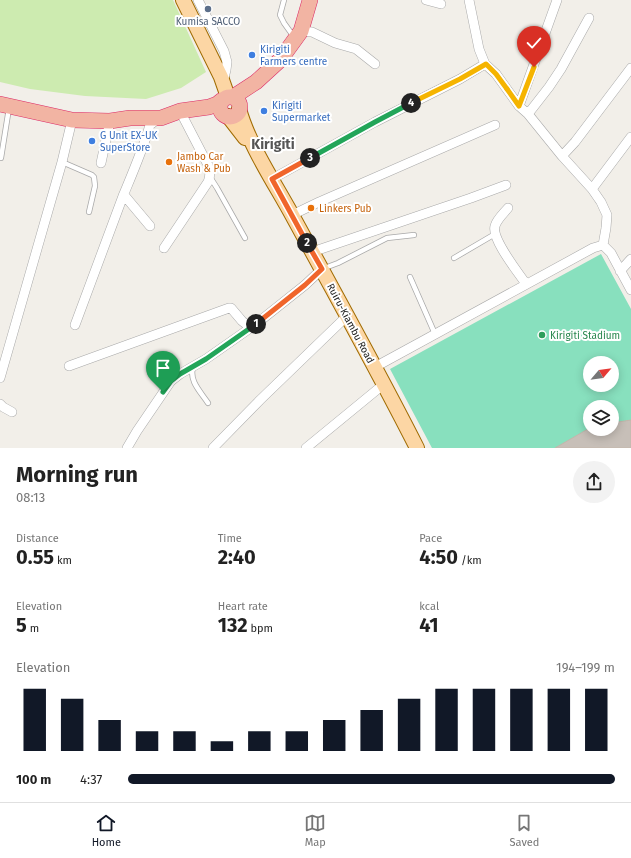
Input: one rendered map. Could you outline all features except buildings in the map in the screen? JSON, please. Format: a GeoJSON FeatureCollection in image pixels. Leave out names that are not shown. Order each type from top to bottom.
{"type":"FeatureCollection","features":[{"type":"Feature","properties":{"kind":"highway"},"geometry":{"type":"LineString","coordinates":[[5,105],[72,120],[110,121],[130,118],[161,118],[182,111],[209,107],[217,104],[230,106],[280,60],[298,35],[310,0]]}},
{"type":"Feature","properties":{"kind":"main road"},"geometry":{"type":"LineString","coordinates":[[188,4],[222,79]]}},
{"type":"Feature","properties":{"kind":"main road","name":"Ruiru-Kiambu Road"},"geometry":{"type":"LineString","coordinates":[[222,79],[230,106],[245,126],[260,157],[384,384],[414,447]]}},
{"type":"Feature","properties":{"kind":"street"},"geometry":{"type":"LineString","coordinates":[[198,0],[224,51],[227,62],[226,70],[222,79]]}},
{"type":"Feature","properties":{"kind":"street"},"geometry":{"type":"LineString","coordinates":[[426,0],[441,4]]}},
{"type":"Feature","properties":{"kind":"street"},"geometry":{"type":"LineString","coordinates":[[469,0],[479,49],[486,64],[496,74],[519,106],[528,114],[562,156],[592,189],[601,202],[607,215],[603,245]]}},
{"type":"Feature","properties":{"kind":"street"},"geometry":{"type":"LineString","coordinates":[[519,106],[557,0]]}},
{"type":"Feature","properties":{"kind":"street"},"geometry":{"type":"LineString","coordinates":[[528,114],[561,69],[589,18]]}},
{"type":"Feature","properties":{"kind":"street"},"geometry":{"type":"LineString","coordinates":[[298,35],[312,32],[342,46],[356,49],[375,64]]}},
{"type":"Feature","properties":{"kind":"street"},"geometry":{"type":"LineString","coordinates":[[272,179],[375,122],[460,79],[486,64]]}},
{"type":"Feature","properties":{"kind":"street"},"geometry":{"type":"LineString","coordinates":[[562,156],[575,142],[631,68]]}},
{"type":"Feature","properties":{"kind":"street"},"geometry":{"type":"LineString","coordinates":[[164,248],[210,177],[208,165],[182,111]]}},
{"type":"Feature","properties":{"kind":"street"},"geometry":{"type":"LineString","coordinates":[[75,325],[138,162],[150,124],[161,118]]}},
{"type":"Feature","properties":{"kind":"street"},"geometry":{"type":"LineString","coordinates":[[0,378],[62,162],[72,120]]}},
{"type":"Feature","properties":{"kind":"street"},"geometry":{"type":"LineString","coordinates":[[101,163],[110,121]]}},
{"type":"Feature","properties":{"kind":"street"},"geometry":{"type":"LineString","coordinates":[[292,215],[495,125]]}},
{"type":"Feature","properties":{"kind":"street"},"geometry":{"type":"LineString","coordinates":[[592,189],[631,137]]}},
{"type":"Feature","properties":{"kind":"street"},"geometry":{"type":"LineString","coordinates":[[312,252],[506,185]]}},
{"type":"Feature","properties":{"kind":"street"},"geometry":{"type":"LineString","coordinates":[[124,195],[150,226]]}},
{"type":"Feature","properties":{"kind":"street"},"geometry":{"type":"LineString","coordinates":[[508,208],[495,226],[495,234],[500,246],[526,284]]}},
{"type":"Feature","properties":{"kind":"street"},"geometry":{"type":"LineString","coordinates":[[603,245],[611,253],[631,290]]}},
{"type":"Feature","properties":{"kind":"street"},"geometry":{"type":"LineString","coordinates":[[375,367],[593,248],[603,245]]}},
{"type":"Feature","properties":{"kind":"street"},"geometry":{"type":"LineString","coordinates":[[620,271],[631,259]]}},
{"type":"Feature","properties":{"kind":"street"},"geometry":{"type":"LineString","coordinates":[[127,448],[171,381],[251,328],[305,285],[322,269]]}},
{"type":"Feature","properties":{"kind":"street"},"geometry":{"type":"LineString","coordinates":[[69,366],[229,308],[231,308],[242,321],[251,328]]}},
{"type":"Feature","properties":{"kind":"street"},"geometry":{"type":"LineString","coordinates":[[212,448],[347,316]]}},
{"type":"Feature","properties":{"kind":"street"},"geometry":{"type":"LineString","coordinates":[[306,448],[384,384]]}},
{"type":"Feature","properties":{"kind":"street"},"geometry":{"type":"LineString","coordinates":[[0,404],[12,412]]}},
{"type":"Feature","properties":{"kind":"lane"},"geometry":{"type":"LineString","coordinates":[[284,0],[281,19],[288,30],[298,35]]}},
{"type":"Feature","properties":{"kind":"lane"},"geometry":{"type":"LineString","coordinates":[[1,158],[5,105]]}},
{"type":"Feature","properties":{"kind":"lane"},"geometry":{"type":"LineString","coordinates":[[62,162],[94,177],[95,186],[89,212]]}},
{"type":"Feature","properties":{"kind":"lane"},"geometry":{"type":"LineString","coordinates":[[210,177],[245,238]]}},
{"type":"Feature","properties":{"kind":"lane"},"geometry":{"type":"LineString","coordinates":[[454,258],[495,234]]}},
{"type":"Feature","properties":{"kind":"lane"},"geometry":{"type":"LineString","coordinates":[[322,269],[387,238],[414,235]]}},
{"type":"Feature","properties":{"kind":"lane"},"geometry":{"type":"LineString","coordinates":[[410,276],[435,334]]}},
{"type":"Feature","properties":{"kind":"lane"},"geometry":{"type":"LineString","coordinates":[[193,367],[192,376],[194,382],[208,402]]}},
{"type":"Feature","properties":{"kind":"green space"},"geometry":{"type":"Polygon","coordinates":[[[0,0],[173,0],[206,72],[181,88],[146,99],[85,96],[30,89],[0,82],[0,0]]]}},
{"type":"Feature","properties":{"kind":"green space","name":"Kirigiti Stadium"},"geometry":{"type":"Polygon","coordinates":[[[601,254],[631,309],[631,448],[432,448],[390,369],[601,254]]]}},
{"type":"Feature","properties":{"kind":"place","name":"Kumisa SACCO"},"geometry":{"type":"Point","coordinates":[208,9]}},
{"type":"Feature","properties":{"kind":"place","name":"Kirigiti Farmers centre"},"geometry":{"type":"Point","coordinates":[252,55]}},
{"type":"Feature","properties":{"kind":"place","name":"Kirigiti Supermarket"},"geometry":{"type":"Point","coordinates":[264,111]}},
{"type":"Feature","properties":{"kind":"place","name":"G Unit EX-UK SuperStore"},"geometry":{"type":"Point","coordinates":[92,141]}},
{"type":"Feature","properties":{"kind":"place","name":"Jambo Car Wash & Pub"},"geometry":{"type":"Point","coordinates":[169,162]}},
{"type":"Feature","properties":{"kind":"place","name":"Linkers Pub"},"geometry":{"type":"Point","coordinates":[311,208]}},
{"type":"Feature","properties":{"kind":"place","name":"Kirigiti Stadium"},"geometry":{"type":"Point","coordinates":[542,335]}},
{"type":"Feature","properties":{"kind":"district","name":"Kirigiti"},"geometry":{"type":"Point","coordinates":[273,144]}},
{"type":"Feature","properties":{"kind":"route"},"geometry":{"type":"LineString","coordinates":[[163,392],[171,381],[180,374],[229,344],[305,285],[322,269],[272,179],[375,122],[460,79],[486,64],[496,74],[519,106],[534,67]]}}]}
